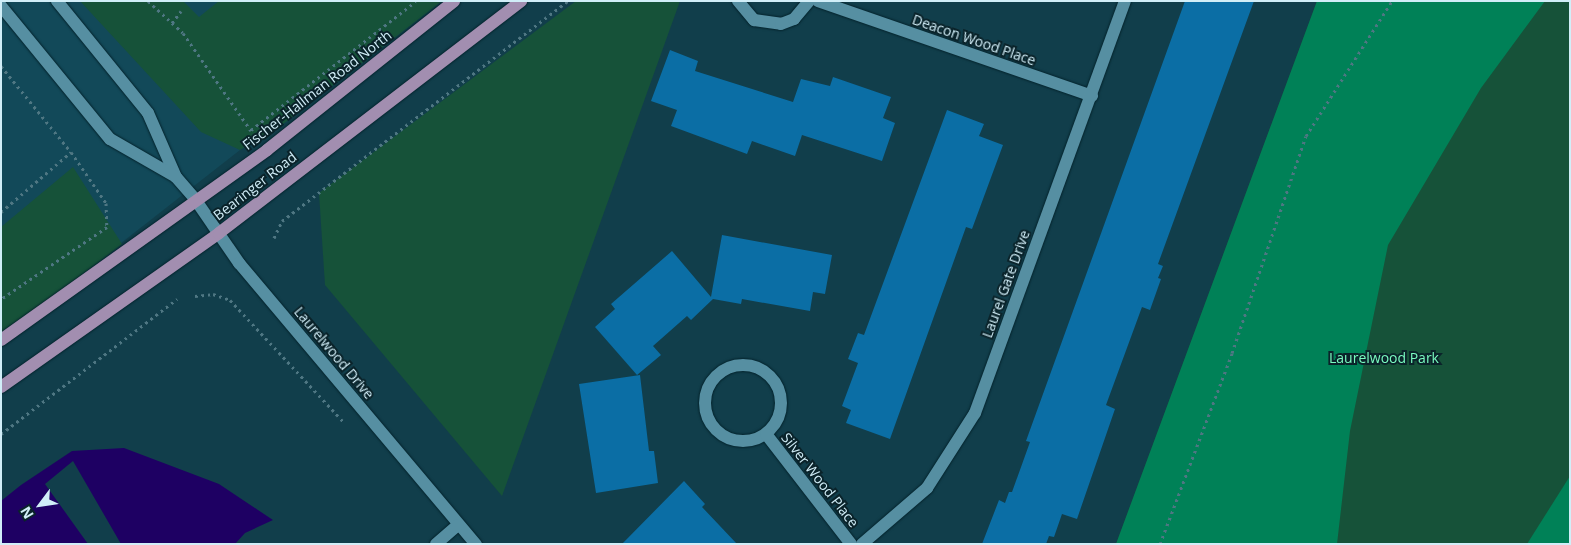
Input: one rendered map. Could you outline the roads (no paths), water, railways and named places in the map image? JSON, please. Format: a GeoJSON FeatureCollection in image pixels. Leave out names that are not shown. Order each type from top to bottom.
{"type":"FeatureCollection","features":[{"type":"Feature","properties":{"kind":"main road","name":"Fischer-Hallman Road North"},"geometry":{"type":"LineString","coordinates":[[195,199],[267,150],[454,1]]}},
{"type":"Feature","properties":{"kind":"main road","name":"Bearinger Road"},"geometry":{"type":"LineString","coordinates":[[1,387],[219,233],[521,1]]}},
{"type":"Feature","properties":{"kind":"main road","name":"Bearinger Road"},"geometry":{"type":"LineString","coordinates":[[1,340],[195,199]]}},
{"type":"Feature","properties":{"kind":"street","name":"Laurelwood Drive"},"geometry":{"type":"LineString","coordinates":[[57,1],[148,112],[176,177],[195,199],[240,263],[458,525],[476,544]]}},
{"type":"Feature","properties":{"kind":"street"},"geometry":{"type":"LineString","coordinates":[[738,1],[754,20],[781,24],[794,20],[809,1]]}},
{"type":"Feature","properties":{"kind":"street","name":"Deacon Wood Place"},"geometry":{"type":"LineString","coordinates":[[818,1],[1092,96]]}},
{"type":"Feature","properties":{"kind":"street","name":"Laurel Gate Drive"},"geometry":{"type":"LineString","coordinates":[[862,544],[926,488],[975,413],[1125,1]]}},
{"type":"Feature","properties":{"kind":"street","name":"Laurelwood Drive"},"geometry":{"type":"LineString","coordinates":[[1,6],[110,139],[176,177]]}},
{"type":"Feature","properties":{"kind":"street","name":"Silver Wood Place"},"geometry":{"type":"LineString","coordinates":[[739,365],[752,366],[771,376],[778,388],[780,412],[766,434],[748,441],[735,440],[716,430],[709,419],[705,401],[710,383],[719,373],[739,365]]}},
{"type":"Feature","properties":{"kind":"street","name":"Silver Wood Place"},"geometry":{"type":"LineString","coordinates":[[766,434],[851,544]]}},
{"type":"Feature","properties":{"kind":"street"},"geometry":{"type":"LineString","coordinates":[[436,544],[458,525]]}},
{"type":"Feature","properties":{"kind":"park label","name":"Laurelwood Park"},"geometry":{"type":"Point","coordinates":[1384,358]}}]}
